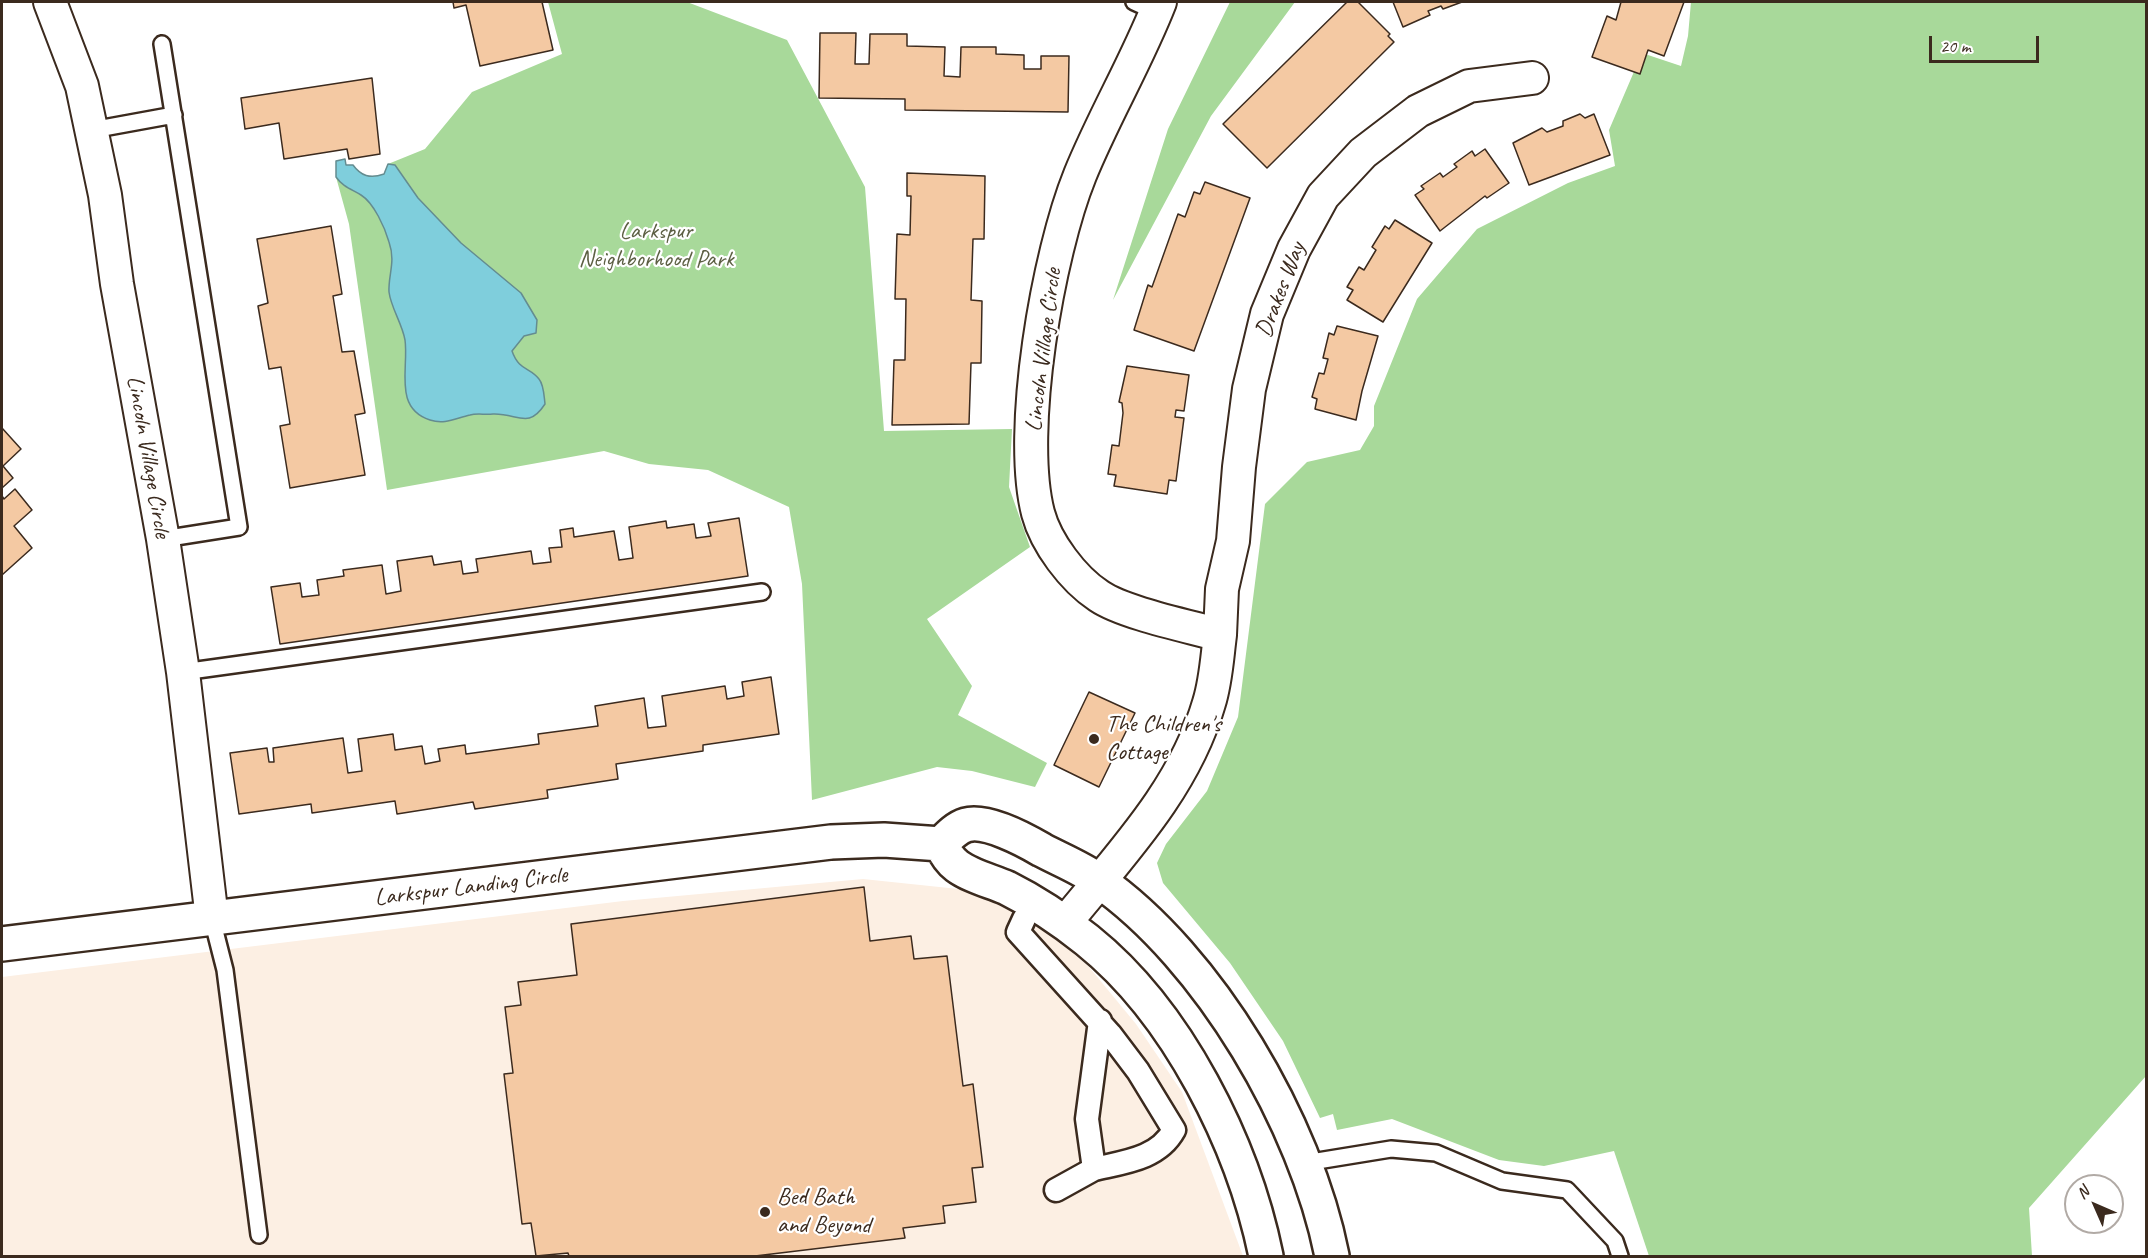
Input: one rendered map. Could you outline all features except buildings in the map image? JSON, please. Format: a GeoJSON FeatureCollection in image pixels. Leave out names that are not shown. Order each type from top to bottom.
{"type":"FeatureCollection","features":[{"type":"Feature","properties":{"kind":"main road"},"geometry":{"type":"LineString","coordinates":[[1266,1257],[1236,1157],[1200,1081],[1178,1046],[1133,984],[1110,960],[1065,923],[1031,900],[959,868],[944,853],[941,844],[964,825],[976,823],[1026,840],[1099,881],[1160,935],[1212,995],[1257,1067],[1305,1163],[1332,1257]]}},
{"type":"Feature","properties":{"kind":"main road","name":"Larkspur Landing Circle"},"geometry":{"type":"LineString","coordinates":[[2,945],[831,842],[884,840],[941,844]]}},
{"type":"Feature","properties":{"kind":"street","name":"Lincoln Village Circle"},"geometry":{"type":"LineString","coordinates":[[50,2],[82,86],[105,195],[117,284],[163,539],[183,672],[212,919]]}},
{"type":"Feature","properties":{"kind":"street","name":"Lincoln Village Circle"},"geometry":{"type":"LineString","coordinates":[[1150,5],[1079,176],[1056,253],[1032,415],[1032,480],[1039,516],[1057,555],[1099,597],[1139,612],[1220,635]]}},
{"type":"Feature","properties":{"kind":"street","name":"Drakes Way"},"geometry":{"type":"LineString","coordinates":[[1220,635],[1222,589],[1233,541],[1249,389],[1267,314],[1294,249],[1323,196],[1363,153],[1418,111],[1469,86],[1532,78]]}},
{"type":"Feature","properties":{"kind":"street"},"geometry":{"type":"LineString","coordinates":[[1065,923],[1159,806],[1191,752],[1210,700],[1220,635]]}},
{"type":"Feature","properties":{"kind":"street"},"geometry":{"type":"LineString","coordinates":[[1024,919],[1018,932],[1100,1020],[1138,1071],[1174,1130],[1167,1143],[1150,1155],[1094,1169],[1056,1190]]}},
{"type":"Feature","properties":{"kind":"street"},"geometry":{"type":"LineString","coordinates":[[1094,1169],[1087,1119],[1100,1020]]}},
{"type":"Feature","properties":{"kind":"lane"},"geometry":{"type":"LineString","coordinates":[[162,44],[239,527],[163,539]]}},
{"type":"Feature","properties":{"kind":"lane"},"geometry":{"type":"LineString","coordinates":[[92,130],[174,115]]}},
{"type":"Feature","properties":{"kind":"lane"},"geometry":{"type":"LineString","coordinates":[[183,672],[762,592]]}},
{"type":"Feature","properties":{"kind":"lane"},"geometry":{"type":"LineString","coordinates":[[212,919],[225,970],[259,1235]]}},
{"type":"Feature","properties":{"kind":"lane"},"geometry":{"type":"LineString","coordinates":[[1305,1163],[1391,1149],[1436,1153],[1502,1181],[1567,1190],[1615,1241],[1620,1257]]}},
{"type":"Feature","properties":{"kind":"shaded area"},"geometry":{"type":"Polygon","coordinates":[[[863,879],[968,890],[1036,921],[1089,967],[1136,1024],[1182,1092],[1243,1256],[2,1256],[2,977],[623,901],[863,879]]]}},
{"type":"Feature","properties":{"kind":"green space","name":"Larkspur Neighborhood Park"},"geometry":{"type":"Polygon","coordinates":[[[548,2],[687,2],[787,40],[865,187],[884,431],[1012,429],[1009,487],[1030,547],[927,619],[972,686],[958,715],[1047,763],[1035,787],[972,771],[937,767],[812,800],[802,584],[789,507],[708,470],[649,464],[604,451],[387,490],[349,224],[336,177],[336,161],[345,159],[346,165],[353,165],[366,176],[384,174],[388,164],[425,149],[472,92],[562,54],[548,2]]]}},
{"type":"Feature","properties":{"kind":"green space"},"geometry":{"type":"Polygon","coordinates":[[[1230,2],[1295,2],[1211,116],[1113,300],[1168,129],[1230,2]]]}},
{"type":"Feature","properties":{"kind":"green space"},"geometry":{"type":"Polygon","coordinates":[[[1691,2],[2146,2],[2146,1076],[2029,1208],[2032,1256],[1649,1256],[1614,1151],[1544,1166],[1499,1160],[1392,1119],[1337,1130],[1333,1114],[1320,1118],[1283,1041],[1230,963],[1163,883],[1157,863],[1166,844],[1207,791],[1238,717],[1265,504],[1307,462],[1360,450],[1374,426],[1374,406],[1417,299],[1477,229],[1568,183],[1615,166],[1609,130],[1642,53],[1681,66],[1688,36],[1691,2]]]}},
{"type":"Feature","properties":{"kind":"water"},"geometry":{"type":"Polygon","coordinates":[[[345,159],[346,165],[353,165],[359,172],[370,176],[384,174],[388,164],[395,165],[418,198],[461,243],[521,293],[537,320],[536,333],[524,336],[512,351],[518,362],[536,375],[542,384],[545,404],[539,412],[528,418],[502,414],[475,414],[446,421],[435,421],[418,414],[411,406],[405,386],[405,340],[389,292],[391,249],[375,210],[366,199],[344,186],[336,177],[336,161],[345,159]]]}},
{"type":"Feature","properties":{"kind":"place","name":"The Children's Cottage"},"geometry":{"type":"Point","coordinates":[1094,739]}},
{"type":"Feature","properties":{"kind":"place","name":"Bed Bath and Beyond"},"geometry":{"type":"Point","coordinates":[765,1212]}}]}
